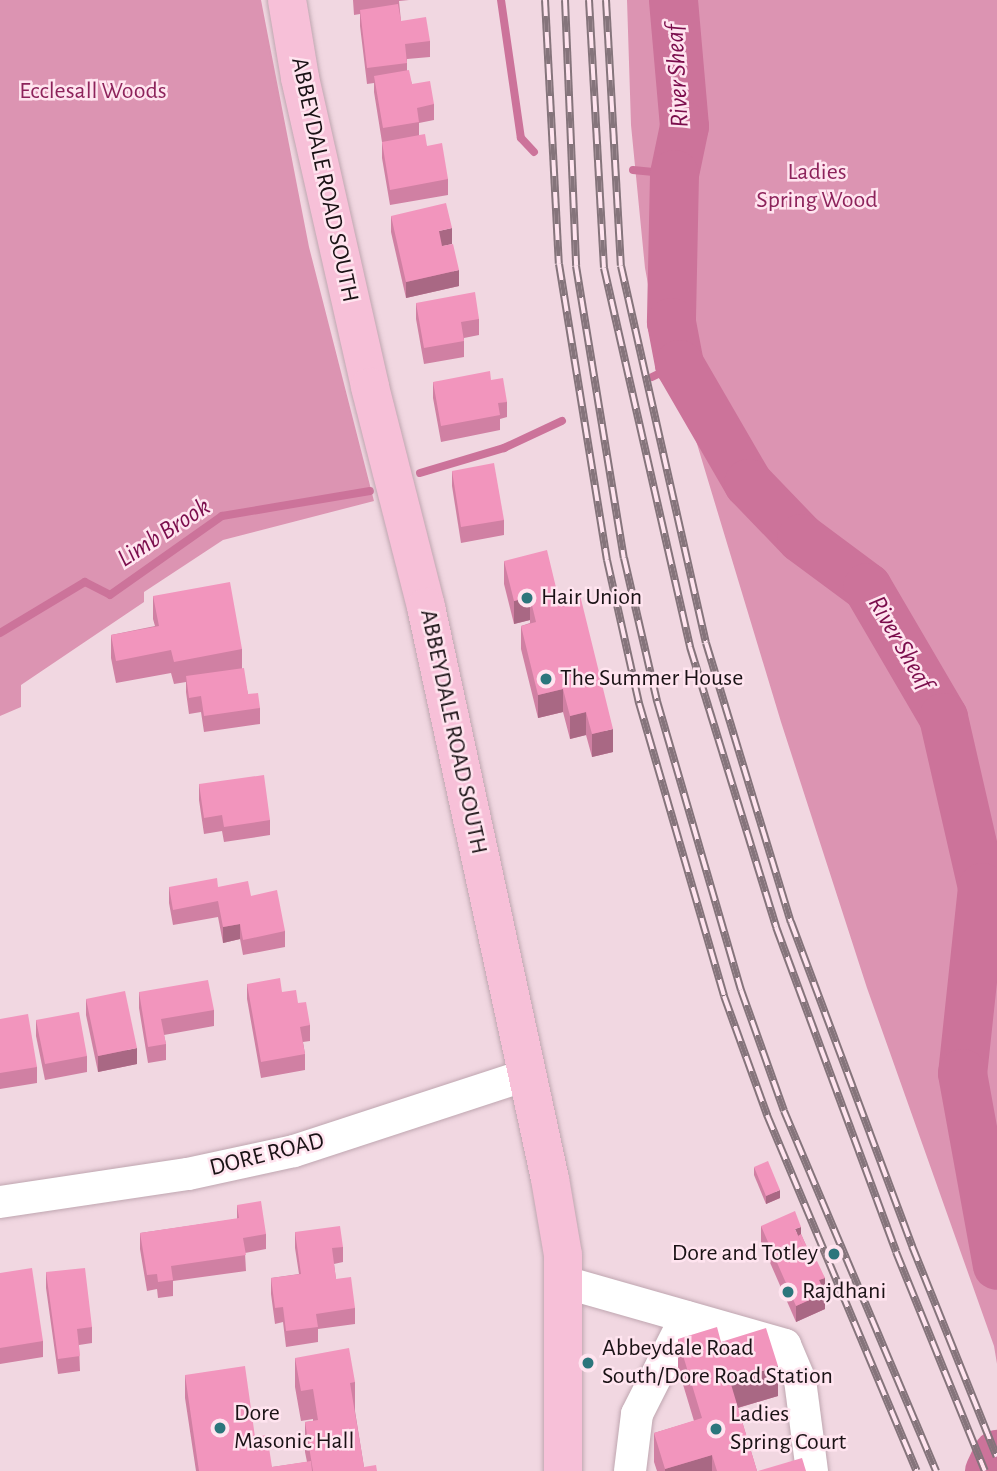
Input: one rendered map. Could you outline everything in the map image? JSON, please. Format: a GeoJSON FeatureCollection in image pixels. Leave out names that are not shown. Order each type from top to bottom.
{"type":"FeatureCollection","features":[{"type":"Feature","properties":{"kind":"main road","name":"ABBEYDALE ROAD SOUTH"},"geometry":{"type":"LineString","coordinates":[[287,0],[300,78],[370,387],[426,607],[550,1179],[563,1255],[563,1471]]}},
{"type":"Feature","properties":{"kind":"street","name":"DORE ROAD"},"geometry":{"type":"LineString","coordinates":[[0,1202],[188,1174],[294,1151],[527,1075]]}},
{"type":"Feature","properties":{"kind":"street"},"geometry":{"type":"LineString","coordinates":[[564,1282],[785,1345],[800,1380],[812,1471]]}},
{"type":"Feature","properties":{"kind":"street"},"geometry":{"type":"LineString","coordinates":[[630,1471],[637,1414],[686,1317]]}},
{"type":"Feature","properties":{"kind":"green space","name":"Ecclesall Woods"},"geometry":{"type":"Polygon","coordinates":[[[0,0],[261,0],[309,247],[374,501],[223,540],[144,592],[144,602],[21,685],[21,707],[0,716],[0,0]]]}},
{"type":"Feature","properties":{"kind":"green space","name":"Ladies Spring Wood"},"geometry":{"type":"Polygon","coordinates":[[[627,0],[997,0],[997,1364],[994,1346],[867,988],[781,722],[691,424],[664,371],[645,268],[631,125],[627,0]]]}},
{"type":"Feature","properties":{"kind":"building"},"geometry":{"type":"Polygon","coordinates":[[[398,4],[401,21],[426,17],[430,41],[405,44],[407,63],[367,68],[360,10],[398,4]]]}},
{"type":"Feature","properties":{"kind":"building"},"geometry":{"type":"Polygon","coordinates":[[[409,70],[412,84],[430,81],[434,104],[417,108],[419,122],[383,128],[374,76],[409,70]]]}},
{"type":"Feature","properties":{"kind":"building"},"geometry":{"type":"Polygon","coordinates":[[[425,134],[427,146],[442,143],[448,179],[390,190],[382,142],[425,134]]]}},
{"type":"Feature","properties":{"kind":"building"},"geometry":{"type":"Polygon","coordinates":[[[446,203],[452,228],[439,231],[442,246],[453,244],[459,270],[406,282],[391,216],[446,203]]]}},
{"type":"Feature","properties":{"kind":"building"},"geometry":{"type":"Polygon","coordinates":[[[475,292],[479,319],[461,322],[464,341],[424,348],[416,303],[475,292]]]}},
{"type":"Feature","properties":{"kind":"building"},"geometry":{"type":"Polygon","coordinates":[[[490,371],[491,380],[503,378],[507,402],[498,403],[500,415],[441,426],[433,382],[490,371]]]}},
{"type":"Feature","properties":{"kind":"building"},"geometry":{"type":"Polygon","coordinates":[[[494,463],[504,520],[461,527],[452,471],[494,463]]]}},
{"type":"Feature","properties":{"kind":"building"},"geometry":{"type":"Polygon","coordinates":[[[547,550],[559,600],[580,595],[613,729],[592,734],[586,712],[570,716],[563,689],[538,695],[521,626],[536,622],[530,597],[514,601],[504,561],[547,550]]]}},
{"type":"Feature","properties":{"kind":"building"},"geometry":{"type":"Polygon","coordinates":[[[230,582],[242,649],[174,662],[171,650],[116,661],[111,635],[159,626],[153,596],[230,582]]]}},
{"type":"Feature","properties":{"kind":"building"},"geometry":{"type":"Polygon","coordinates":[[[244,668],[248,694],[258,693],[260,708],[204,716],[201,696],[189,698],[186,676],[244,668]]]}},
{"type":"Feature","properties":{"kind":"building"},"geometry":{"type":"Polygon","coordinates":[[[264,775],[270,820],[224,827],[222,815],[204,818],[199,784],[264,775]]]}},
{"type":"Feature","properties":{"kind":"building"},"geometry":{"type":"Polygon","coordinates":[[[217,878],[218,887],[248,881],[251,896],[277,890],[285,931],[243,940],[240,924],[223,927],[218,901],[173,910],[169,887],[217,878]]]}},
{"type":"Feature","properties":{"kind":"building"},"geometry":{"type":"Polygon","coordinates":[[[280,978],[282,992],[296,990],[298,1003],[306,1002],[310,1025],[300,1027],[305,1054],[261,1062],[247,984],[280,978]]]}},
{"type":"Feature","properties":{"kind":"building"},"geometry":{"type":"Polygon","coordinates":[[[208,980],[214,1010],[161,1019],[166,1044],[148,1047],[139,992],[208,980]]]}},
{"type":"Feature","properties":{"kind":"building"},"geometry":{"type":"Polygon","coordinates":[[[125,991],[137,1048],[98,1056],[86,999],[125,991]]]}},
{"type":"Feature","properties":{"kind":"building"},"geometry":{"type":"Polygon","coordinates":[[[79,1012],[87,1056],[45,1064],[36,1020],[79,1012]]]}},
{"type":"Feature","properties":{"kind":"building"},"geometry":{"type":"Polygon","coordinates":[[[28,1014],[37,1067],[0,1073],[0,1019],[28,1014]]]}},
{"type":"Feature","properties":{"kind":"building"},"geometry":{"type":"Polygon","coordinates":[[[768,1161],[780,1190],[766,1196],[754,1167],[768,1161]]]}},
{"type":"Feature","properties":{"kind":"building"},"geometry":{"type":"Polygon","coordinates":[[[261,1201],[266,1234],[243,1238],[246,1255],[171,1266],[173,1280],[158,1282],[157,1274],[147,1275],[140,1233],[239,1218],[237,1205],[261,1201]]]}},
{"type":"Feature","properties":{"kind":"building"},"geometry":{"type":"Polygon","coordinates":[[[795,1211],[801,1227],[795,1229],[811,1264],[817,1261],[825,1278],[819,1280],[825,1293],[796,1306],[761,1226],[795,1211]]]}},
{"type":"Feature","properties":{"kind":"building"},"geometry":{"type":"Polygon","coordinates":[[[340,1226],[343,1247],[332,1248],[336,1279],[351,1277],[355,1308],[316,1314],[318,1327],[286,1331],[283,1307],[275,1308],[271,1278],[301,1274],[295,1232],[340,1226]]]}},
{"type":"Feature","properties":{"kind":"building"},"geometry":{"type":"Polygon","coordinates":[[[801,1234],[814,1263],[811,1264],[798,1236],[801,1234]]]}},
{"type":"Feature","properties":{"kind":"building"},"geometry":{"type":"Polygon","coordinates":[[[32,1268],[43,1341],[0,1348],[0,1273],[32,1268]]]}},
{"type":"Feature","properties":{"kind":"building"},"geometry":{"type":"Polygon","coordinates":[[[85,1268],[92,1327],[77,1329],[80,1356],[58,1359],[46,1272],[85,1268]]]}},
{"type":"Feature","properties":{"kind":"building"},"geometry":{"type":"Polygon","coordinates":[[[717,1327],[721,1342],[766,1328],[778,1366],[730,1381],[757,1471],[717,1471],[712,1455],[665,1469],[654,1433],[702,1418],[678,1339],[717,1327]]]}},
{"type":"Feature","properties":{"kind":"building"},"geometry":{"type":"Polygon","coordinates":[[[349,1348],[355,1382],[350,1383],[364,1467],[376,1465],[377,1471],[313,1471],[305,1422],[318,1420],[313,1389],[301,1391],[295,1358],[349,1348]]]}},
{"type":"Feature","properties":{"kind":"building","name":"Dore Masonic Hall"},"geometry":{"type":"Polygon","coordinates":[[[245,1366],[255,1437],[267,1435],[272,1467],[311,1461],[312,1471],[199,1471],[185,1375],[245,1366]]]}},
{"type":"Feature","properties":{"kind":"building"},"geometry":{"type":"Polygon","coordinates":[[[802,1458],[806,1471],[758,1471],[802,1458]]]}},
{"type":"Feature","properties":{"kind":"waterway"},"geometry":{"type":"LineString","coordinates":[[501,0],[521,138],[534,152]]}},
{"type":"Feature","properties":{"kind":"waterway","name":"River Sheaf"},"geometry":{"type":"LineString","coordinates":[[673,0],[684,126],[674,174],[671,322],[679,364],[748,483],[801,538],[867,587],[943,717],[982,887],[962,1073],[997,1265]]}},
{"type":"Feature","properties":{"kind":"waterway"},"geometry":{"type":"LineString","coordinates":[[633,170],[674,174]]}},
{"type":"Feature","properties":{"kind":"waterway","name":"Limb Brook"},"geometry":{"type":"LineString","coordinates":[[652,377],[679,364]]}},
{"type":"Feature","properties":{"kind":"waterway","name":"Limb Brook"},"geometry":{"type":"LineString","coordinates":[[420,473],[504,448],[562,421]]}},
{"type":"Feature","properties":{"kind":"waterway","name":"Limb Brook"},"geometry":{"type":"LineString","coordinates":[[0,633],[85,582],[110,595],[222,516],[370,491]]}},
{"type":"Feature","properties":{"kind":"waterway","name":"River Sheaf"},"geometry":{"type":"LineString","coordinates":[[989,1471],[997,1454]]}},
{"type":"Feature","properties":{"kind":"railway"},"geometry":{"type":"LineString","coordinates":[[545,0],[559,264],[607,560],[639,703],[724,996],[767,1115],[917,1471]]}},
{"type":"Feature","properties":{"kind":"railway"},"geometry":{"type":"LineString","coordinates":[[565,0],[576,266],[624,558],[657,701],[741,990],[784,1111],[936,1471]]}},
{"type":"Feature","properties":{"kind":"railway"},"geometry":{"type":"LineString","coordinates":[[589,0],[604,268],[690,647],[776,927],[896,1252],[985,1471]]}},
{"type":"Feature","properties":{"kind":"railway"},"geometry":{"type":"LineString","coordinates":[[606,0],[621,266],[706,643],[791,922],[912,1246],[997,1457]]}},
{"type":"Feature","properties":{"kind":"place","name":"Hair Union"},"geometry":{"type":"Point","coordinates":[527,598]}},
{"type":"Feature","properties":{"kind":"place","name":"The Summer House"},"geometry":{"type":"Point","coordinates":[546,679]}},
{"type":"Feature","properties":{"kind":"place","name":"Dore and Totley"},"geometry":{"type":"Point","coordinates":[834,1254]}},
{"type":"Feature","properties":{"kind":"place","name":"Rajdhani"},"geometry":{"type":"Point","coordinates":[788,1292]}},
{"type":"Feature","properties":{"kind":"place","name":"Abbeydale Road South/Dore Road Station"},"geometry":{"type":"Point","coordinates":[588,1363]}},
{"type":"Feature","properties":{"kind":"place","name":"Dore Masonic Hall"},"geometry":{"type":"Point","coordinates":[220,1428]}},
{"type":"Feature","properties":{"kind":"place","name":"Ladies Spring Court"},"geometry":{"type":"Point","coordinates":[716,1429]}}]}
